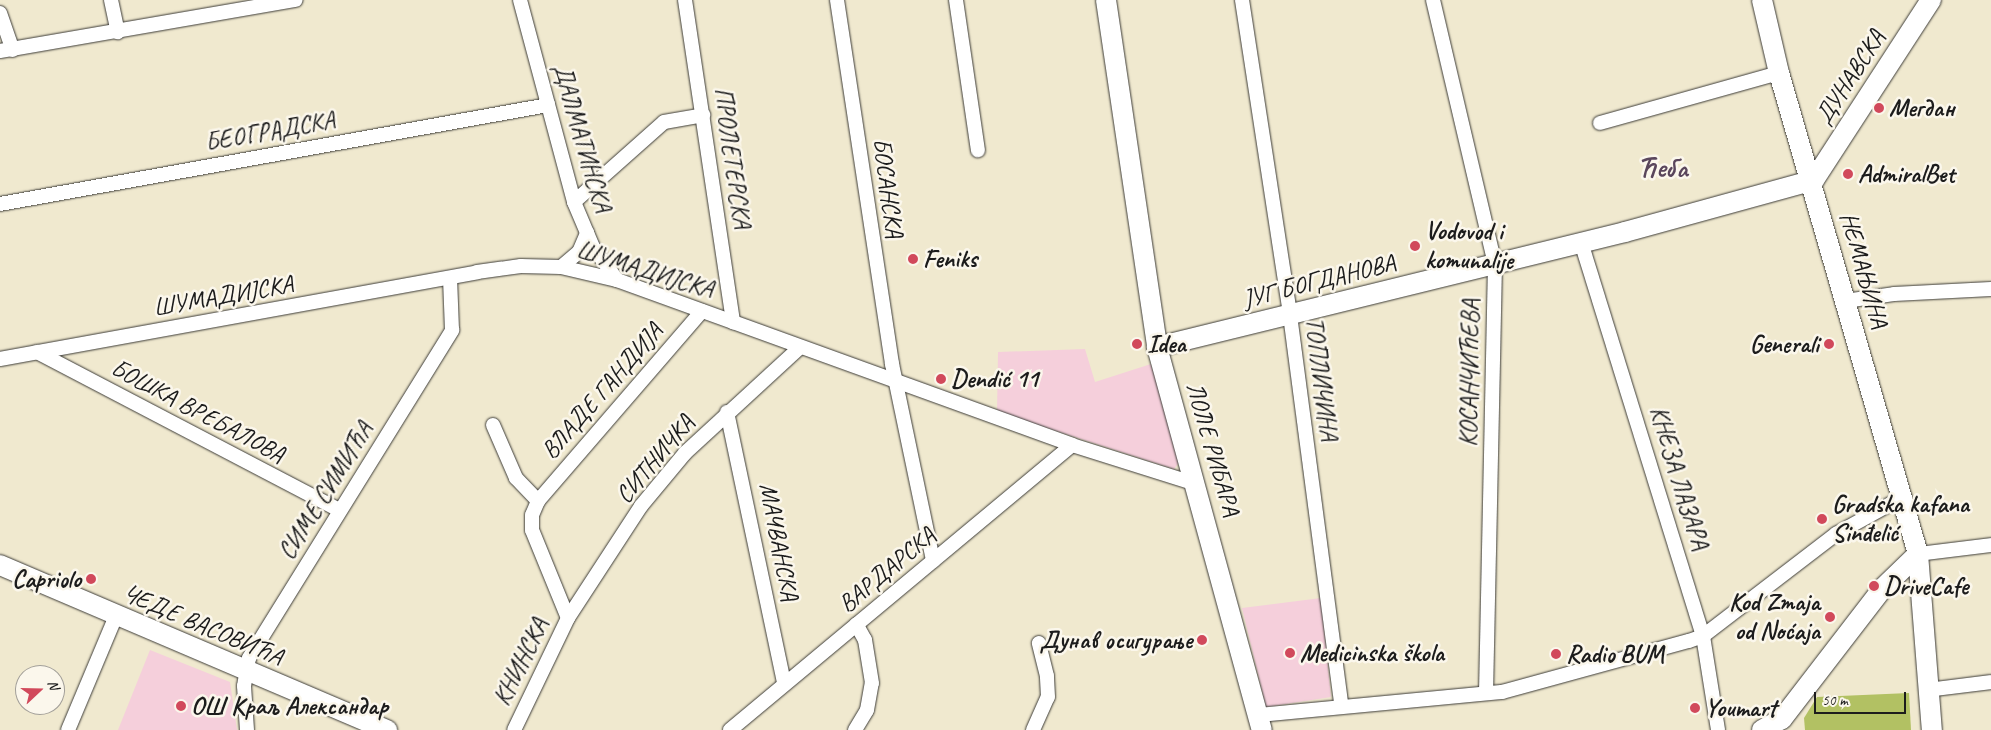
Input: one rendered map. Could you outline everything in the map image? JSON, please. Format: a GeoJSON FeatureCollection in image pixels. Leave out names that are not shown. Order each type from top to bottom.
{"type":"FeatureCollection","features":[{"type":"Feature","properties":{"kind":"street"},"geometry":{"type":"LineString","coordinates":[[111,0],[118,32]]}},
{"type":"Feature","properties":{"kind":"street","name":"ДАЛМАТИНСКА"},"geometry":{"type":"LineString","coordinates":[[520,0],[574,202],[586,233],[617,280]]}},
{"type":"Feature","properties":{"kind":"street","name":"ПРОЛЕТЕРСКА"},"geometry":{"type":"LineString","coordinates":[[685,0],[733,322]]}},
{"type":"Feature","properties":{"kind":"street","name":"БОСАНСКА"},"geometry":{"type":"LineString","coordinates":[[837,0],[896,382],[933,561]]}},
{"type":"Feature","properties":{"kind":"street"},"geometry":{"type":"LineString","coordinates":[[956,0],[978,150]]}},
{"type":"Feature","properties":{"kind":"street","name":"ЛОЛЕ РИБАРА"},"geometry":{"type":"LineString","coordinates":[[1106,0],[1157,347],[1260,723]]}},
{"type":"Feature","properties":{"kind":"street","name":"ТОПЛИЧИНА"},"geometry":{"type":"LineString","coordinates":[[1242,0],[1290,315],[1341,705]]}},
{"type":"Feature","properties":{"kind":"street","name":"КОСАНЧИЋЕВА"},"geometry":{"type":"LineString","coordinates":[[1433,0],[1495,264],[1486,693]]}},
{"type":"Feature","properties":{"kind":"street","name":"НЕМАЊИНА"},"geometry":{"type":"LineString","coordinates":[[1762,0],[1779,73],[1812,180],[1918,554],[1927,690],[1932,730]]}},
{"type":"Feature","properties":{"kind":"street","name":"ДУНАВСКА"},"geometry":{"type":"LineString","coordinates":[[1812,180],[1931,0]]}},
{"type":"Feature","properties":{"kind":"street"},"geometry":{"type":"LineString","coordinates":[[0,12],[6,50],[290,1]]}},
{"type":"Feature","properties":{"kind":"street"},"geometry":{"type":"LineString","coordinates":[[1600,123],[1779,73]]}},
{"type":"Feature","properties":{"kind":"street","name":"БЕОГРАДСКА"},"geometry":{"type":"LineString","coordinates":[[0,204],[548,105]]}},
{"type":"Feature","properties":{"kind":"street"},"geometry":{"type":"LineString","coordinates":[[574,202],[664,122],[703,115]]}},
{"type":"Feature","properties":{"kind":"street","name":"ЈУГ БОГДАНОВА"},"geometry":{"type":"LineString","coordinates":[[1157,347],[1495,264],[1812,180]]}},
{"type":"Feature","properties":{"kind":"street"},"geometry":{"type":"LineString","coordinates":[[561,267],[579,252],[586,233]]}},
{"type":"Feature","properties":{"kind":"street","name":"КНЕЗА ЛАЗАРА"},"geometry":{"type":"LineString","coordinates":[[1581,242],[1703,636],[1718,730]]}},
{"type":"Feature","properties":{"kind":"street","name":"ШУМАДИЈСКА"},"geometry":{"type":"LineString","coordinates":[[0,359],[521,266],[561,267],[617,280],[799,348],[1072,445],[1196,484]]}},
{"type":"Feature","properties":{"kind":"street","name":"СИМЕ СИМИЋА"},"geometry":{"type":"LineString","coordinates":[[247,730],[245,672],[253,653],[339,510],[452,330],[450,278]]}},
{"type":"Feature","properties":{"kind":"street"},"geometry":{"type":"LineString","coordinates":[[1845,301],[1894,294],[1991,289]]}},
{"type":"Feature","properties":{"kind":"street","name":"ВЛАДЕ ГАНДИЈА"},"geometry":{"type":"LineString","coordinates":[[538,501],[702,311]]}},
{"type":"Feature","properties":{"kind":"street","name":"СИТНИЧКА"},"geometry":{"type":"LineString","coordinates":[[568,618],[641,506],[685,453],[727,412],[799,348]]}},
{"type":"Feature","properties":{"kind":"street","name":"БОШКА ВРЕБАЛОВА"},"geometry":{"type":"LineString","coordinates":[[37,352],[339,510]]}},
{"type":"Feature","properties":{"kind":"street","name":"МАЧВАНСКА"},"geometry":{"type":"LineString","coordinates":[[727,412],[784,683]]}},
{"type":"Feature","properties":{"kind":"street"},"geometry":{"type":"LineString","coordinates":[[493,425],[508,464],[538,501]]}},
{"type":"Feature","properties":{"kind":"street","name":"ВАРДАРСКА"},"geometry":{"type":"LineString","coordinates":[[730,730],[784,683],[1072,445]]}},
{"type":"Feature","properties":{"kind":"street"},"geometry":{"type":"LineString","coordinates":[[1260,723],[1341,705],[1486,693],[1537,684],[1703,636],[1836,534],[1903,497]]}},
{"type":"Feature","properties":{"kind":"street","name":"КНИНСКА"},"geometry":{"type":"LineString","coordinates":[[514,730],[568,618],[532,530],[532,514],[538,501]]}},
{"type":"Feature","properties":{"kind":"street"},"geometry":{"type":"LineString","coordinates":[[1762,730],[1782,719],[1884,588],[1918,554],[1991,545]]}},
{"type":"Feature","properties":{"kind":"street","name":"ЧЕДЕ ВАСОВИЋА"},"geometry":{"type":"LineString","coordinates":[[0,565],[245,672],[387,730]]}},
{"type":"Feature","properties":{"kind":"street"},"geometry":{"type":"LineString","coordinates":[[68,730],[116,616]]}},
{"type":"Feature","properties":{"kind":"street"},"geometry":{"type":"LineString","coordinates":[[855,730],[867,710],[872,682],[865,640],[856,624]]}},
{"type":"Feature","properties":{"kind":"street"},"geometry":{"type":"LineString","coordinates":[[1033,730],[1048,697],[1047,676],[1040,643]]}},
{"type":"Feature","properties":{"kind":"street"},"geometry":{"type":"LineString","coordinates":[[1927,690],[1991,682]]}},
{"type":"Feature","properties":{"kind":"shaded area"},"geometry":{"type":"Polygon","coordinates":[[[1085,349],[1095,382],[1151,364],[1181,460],[1174,469],[997,412],[998,352],[1085,349]]]}},
{"type":"Feature","properties":{"kind":"shaded area","name":"Medicinska škola"},"geometry":{"type":"Polygon","coordinates":[[[1321,598],[1331,697],[1266,707],[1242,608],[1321,598]]]}},
{"type":"Feature","properties":{"kind":"shaded area","name":"ОШ Краљ Александар"},"geometry":{"type":"Polygon","coordinates":[[[150,650],[230,682],[237,730],[118,730],[150,650]]]}},
{"type":"Feature","properties":{"kind":"green space"},"geometry":{"type":"Polygon","coordinates":[[[1909,693],[1911,730],[1805,730],[1804,718],[1817,697],[1909,693]]]}},
{"type":"Feature","properties":{"kind":"place","name":"Мегдан"},"geometry":{"type":"Point","coordinates":[1879,108]}},
{"type":"Feature","properties":{"kind":"place","name":"AdmiralBet"},"geometry":{"type":"Point","coordinates":[1848,174]}},
{"type":"Feature","properties":{"kind":"place","name":"Vodovod i komunalije"},"geometry":{"type":"Point","coordinates":[1415,246]}},
{"type":"Feature","properties":{"kind":"place","name":"Feniks"},"geometry":{"type":"Point","coordinates":[913,259]}},
{"type":"Feature","properties":{"kind":"place","name":"Idea"},"geometry":{"type":"Point","coordinates":[1137,344]}},
{"type":"Feature","properties":{"kind":"place","name":"Generali"},"geometry":{"type":"Point","coordinates":[1829,344]}},
{"type":"Feature","properties":{"kind":"place","name":"Dendić 11"},"geometry":{"type":"Point","coordinates":[941,379]}},
{"type":"Feature","properties":{"kind":"place","name":"Gradska kafana Sinđelić"},"geometry":{"type":"Point","coordinates":[1822,519]}},
{"type":"Feature","properties":{"kind":"place","name":"Capriolo"},"geometry":{"type":"Point","coordinates":[91,579]}},
{"type":"Feature","properties":{"kind":"place","name":"DriveCafe"},"geometry":{"type":"Point","coordinates":[1874,586]}},
{"type":"Feature","properties":{"kind":"place","name":"Kod Zmaja od Noćaja"},"geometry":{"type":"Point","coordinates":[1830,617]}},
{"type":"Feature","properties":{"kind":"place","name":"Дунав осигурање"},"geometry":{"type":"Point","coordinates":[1202,640]}},
{"type":"Feature","properties":{"kind":"place","name":"Medicinska škola"},"geometry":{"type":"Point","coordinates":[1290,653]}},
{"type":"Feature","properties":{"kind":"place","name":"Radio BUM"},"geometry":{"type":"Point","coordinates":[1556,654]}},
{"type":"Feature","properties":{"kind":"place","name":"ОШ Краљ Александар"},"geometry":{"type":"Point","coordinates":[181,706]}},
{"type":"Feature","properties":{"kind":"place","name":"Youmart"},"geometry":{"type":"Point","coordinates":[1695,708]}},
{"type":"Feature","properties":{"kind":"district","name":"Ћеба"},"geometry":{"type":"Point","coordinates":[1662,168]}}]}
